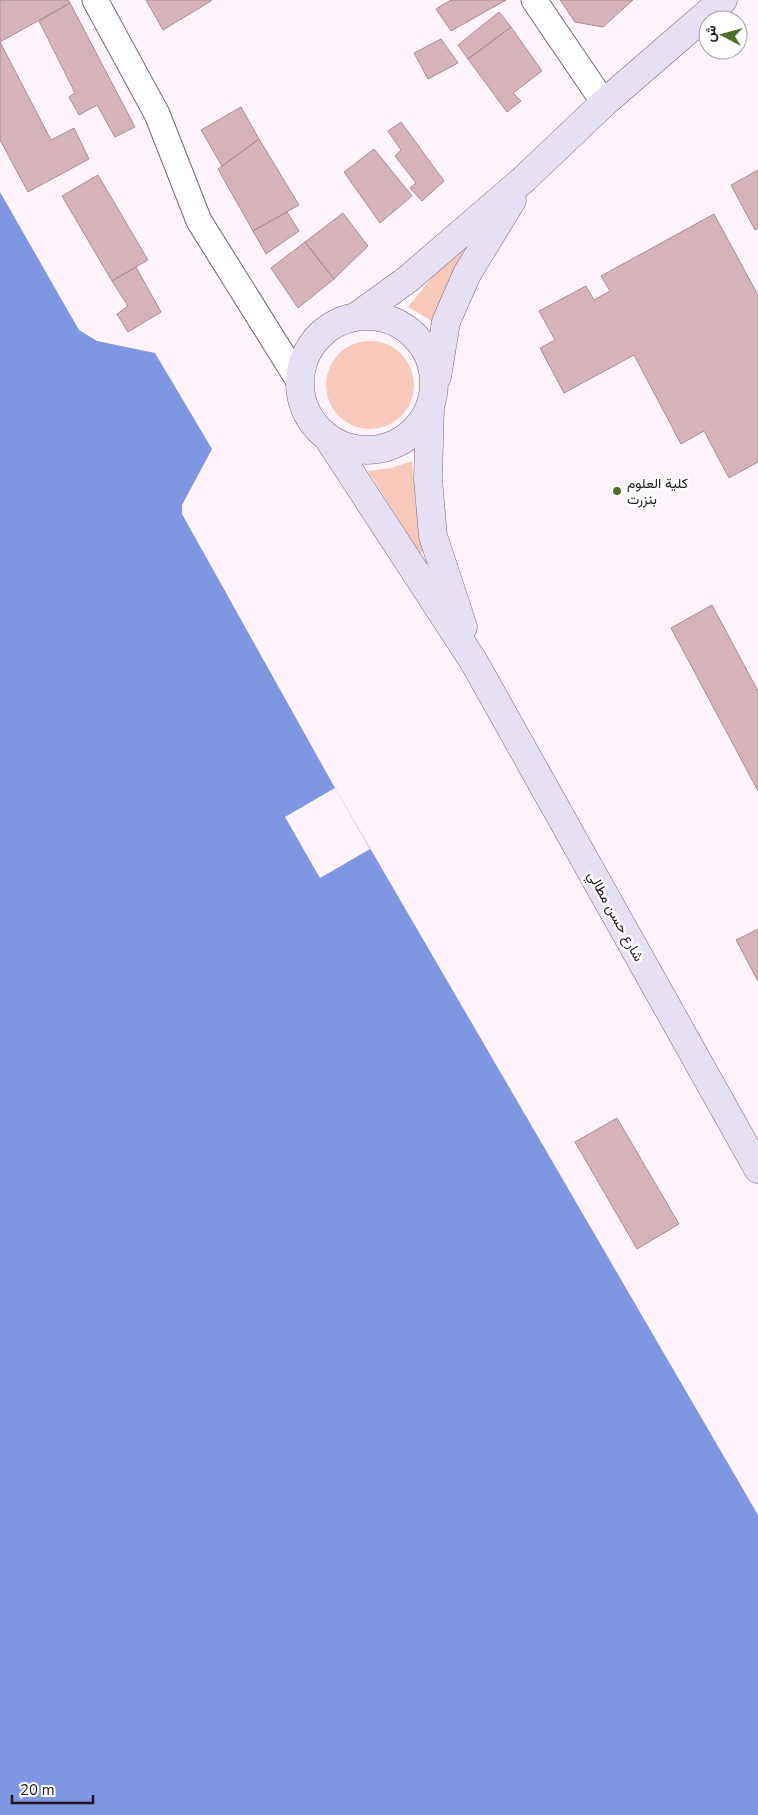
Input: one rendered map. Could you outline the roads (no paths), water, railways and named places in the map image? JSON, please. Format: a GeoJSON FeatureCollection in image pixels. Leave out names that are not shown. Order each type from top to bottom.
{"type":"FeatureCollection","features":[{"type":"Feature","properties":{"kind":"street"},"geometry":{"type":"LineString","coordinates":[[95,0],[157,114],[199,221],[300,381]]}},
{"type":"Feature","properties":{"kind":"street"},"geometry":{"type":"LineString","coordinates":[[534,0],[604,103]]}},
{"type":"Feature","properties":{"kind":"street"},"geometry":{"type":"LineString","coordinates":[[357,316],[408,279],[524,179],[604,103],[722,0]]}},
{"type":"Feature","properties":{"kind":"street"},"geometry":{"type":"LineString","coordinates":[[328,438],[346,448],[366,451],[387,448],[405,439],[420,425],[433,398],[446,322],[467,274],[524,179]]}},
{"type":"Feature","properties":{"kind":"street"},"geometry":{"type":"LineString","coordinates":[[357,316],[378,316],[397,322],[414,334],[426,350],[433,368],[428,479],[433,536],[474,662],[328,438],[312,423],[302,403],[300,381],[304,358],[317,338],[335,323],[357,316]]}},
{"type":"Feature","properties":{"kind":"street","name":"شارع حسن مطالي"},"geometry":{"type":"LineString","coordinates":[[474,662],[754,1152]]}},
{"type":"Feature","properties":{"kind":"water"},"geometry":{"type":"Polygon","coordinates":[[[0,192],[79,330],[97,341],[155,353],[212,449],[182,505],[182,514],[335,788],[758,1515],[758,1815],[0,1815],[0,192]]]}},
{"type":"Feature","properties":{"kind":"place","name":"كلية العلوم بنزرت"},"geometry":{"type":"Point","coordinates":[617,491]}}]}
